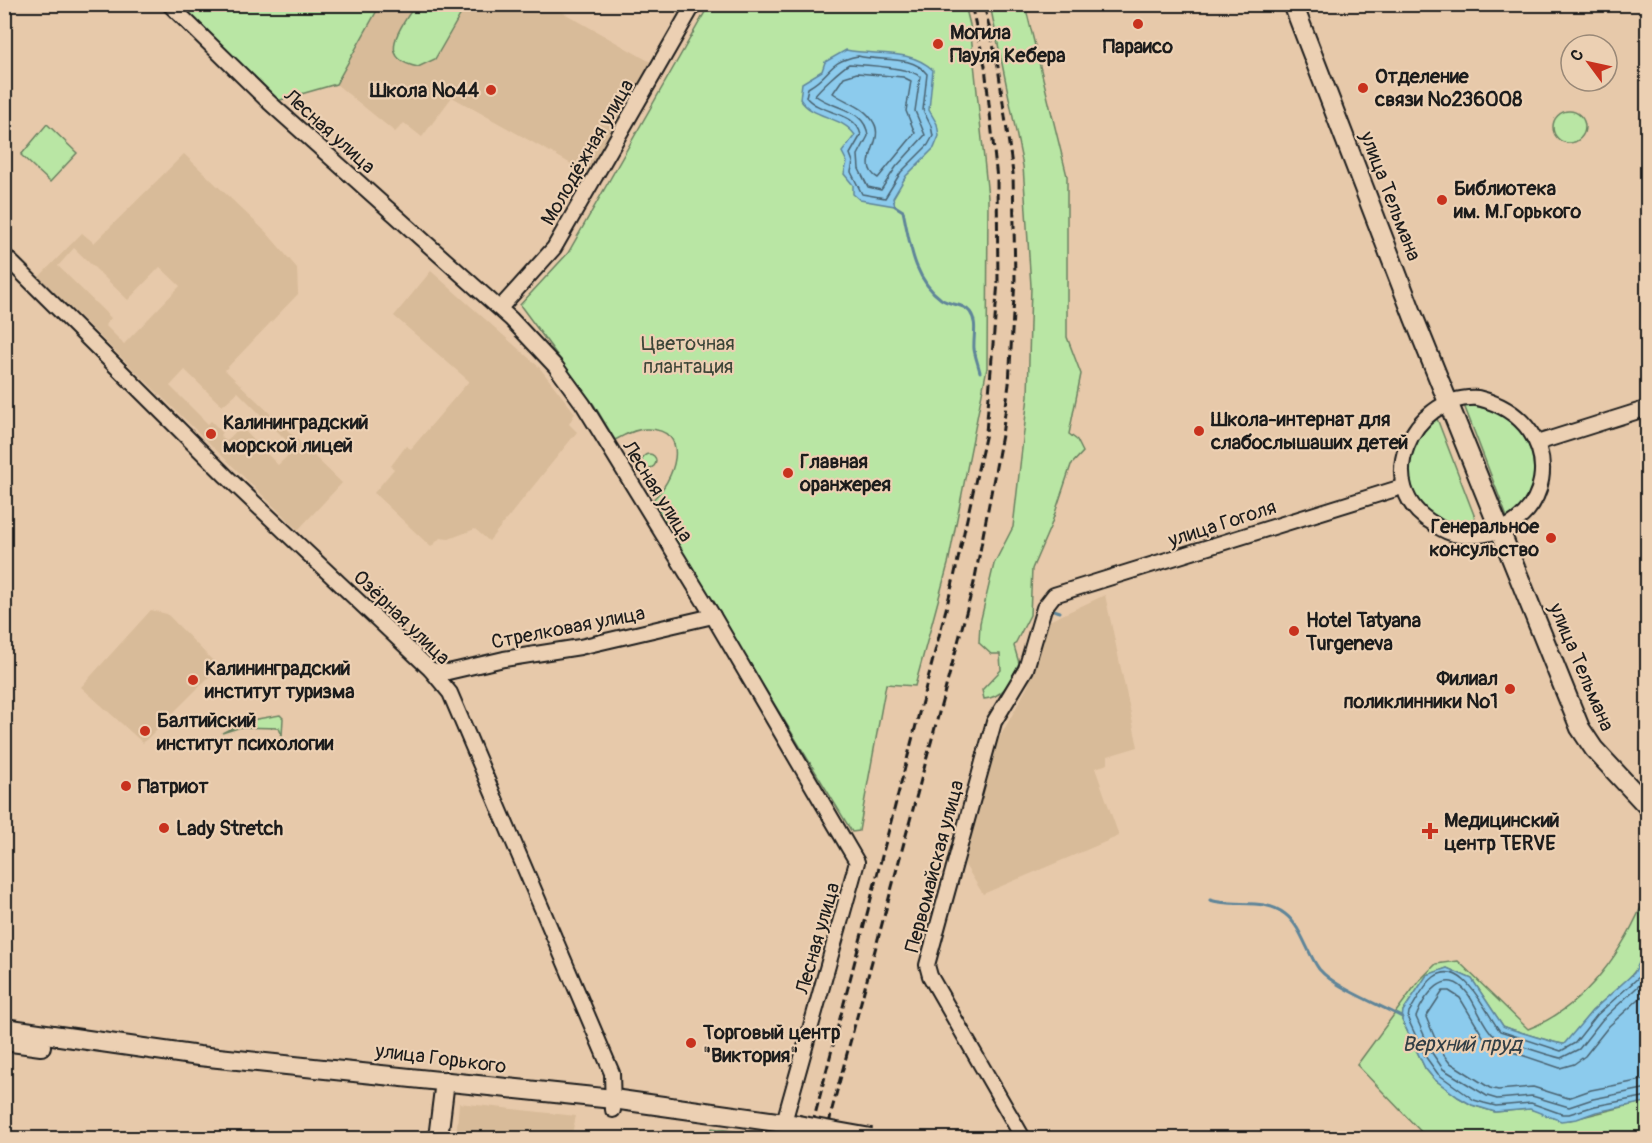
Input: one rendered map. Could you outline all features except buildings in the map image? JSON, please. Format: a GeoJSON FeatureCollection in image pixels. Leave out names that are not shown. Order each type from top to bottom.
{"type":"FeatureCollection","features":[{"type":"Feature","properties":{"kind":"main road","name":"улица Тельмана"},"geometry":{"type":"LineString","coordinates":[[1293,4],[1449,403],[1586,738],[1647,807]]}},
{"type":"Feature","properties":{"kind":"main road","name":"улица Горького"},"geometry":{"type":"LineString","coordinates":[[4,1028],[199,1056],[613,1104],[871,1138]]}},
{"type":"Feature","properties":{"kind":"main road","name":"улица Горького"},"geometry":{"type":"LineString","coordinates":[[4,1041],[211,1067],[445,1086]]}},
{"type":"Feature","properties":{"kind":"main road"},"geometry":{"type":"LineString","coordinates":[[438,1138],[445,1086]]}},
{"type":"Feature","properties":{"kind":"main road","name":"улица Горького"},"geometry":{"type":"LineString","coordinates":[[784,1127],[821,1138]]}},
{"type":"Feature","properties":{"kind":"street","name":"Лесная улица"},"geometry":{"type":"LineString","coordinates":[[169,4],[270,103],[500,308],[549,358],[583,404],[713,616],[857,862],[784,1127]]}},
{"type":"Feature","properties":{"kind":"street","name":"Молодёжная улица"},"geometry":{"type":"LineString","coordinates":[[500,308],[554,248],[694,4]]}},
{"type":"Feature","properties":{"kind":"street","name":"Озёрная улица"},"geometry":{"type":"LineString","coordinates":[[4,255],[235,484],[431,670],[450,693],[608,1063],[614,1082],[613,1104]]}},
{"type":"Feature","properties":{"kind":"street"},"geometry":{"type":"LineString","coordinates":[[1470,398],[1497,405],[1524,424],[1537,443],[1543,465],[1538,492],[1520,517],[1500,529],[1478,535],[1457,535],[1445,531],[1428,521],[1415,508],[1402,487],[1401,466],[1410,439],[1430,414],[1449,403],[1470,398]]}},
{"type":"Feature","properties":{"kind":"street"},"geometry":{"type":"LineString","coordinates":[[1537,443],[1647,408]]}},
{"type":"Feature","properties":{"kind":"street","name":"улица Гоголя"},"geometry":{"type":"LineString","coordinates":[[1054,595],[1402,487]]}},
{"type":"Feature","properties":{"kind":"street","name":"Первомайская улица"},"geometry":{"type":"LineString","coordinates":[[1023,1138],[930,976],[927,965],[994,722],[1026,669],[1044,608],[1054,595]]}},
{"type":"Feature","properties":{"kind":"street","name":"Стрелковая улица"},"geometry":{"type":"LineString","coordinates":[[431,670],[448,672],[504,659],[580,647],[713,616]]}},
{"type":"Feature","properties":{"kind":"shaded area","name":"Школа №44"},"geometry":{"type":"Polygon","coordinates":[[[380,5],[550,5],[654,64],[591,175],[452,97],[422,137],[404,123],[395,132],[336,84],[380,5]]]}},
{"type":"Feature","properties":{"kind":"shaded area"},"geometry":{"type":"Polygon","coordinates":[[[184,154],[267,233],[297,268],[298,294],[225,370],[342,483],[298,530],[39,277],[82,233],[94,243],[184,154]],[[74,248],[58,266],[111,318],[105,325],[124,344],[180,286],[160,267],[128,300],[74,248]],[[185,370],[170,386],[208,424],[211,421],[222,432],[220,435],[226,441],[241,427],[278,465],[295,449],[238,392],[222,406],[185,370]]]}},
{"type":"Feature","properties":{"kind":"shaded area"},"geometry":{"type":"Polygon","coordinates":[[[431,271],[539,367],[575,413],[569,424],[577,432],[489,541],[475,529],[449,539],[440,538],[431,547],[374,493],[394,469],[391,466],[406,446],[411,449],[469,381],[394,316],[431,271]]]}},
{"type":"Feature","properties":{"kind":"shaded area"},"geometry":{"type":"Polygon","coordinates":[[[1105,595],[1138,747],[1108,756],[1108,764],[1095,768],[1119,836],[983,894],[965,865],[969,820],[995,746],[1028,686],[1049,621],[1105,595]]]}},
{"type":"Feature","properties":{"kind":"shaded area"},"geometry":{"type":"Polygon","coordinates":[[[151,610],[167,614],[219,667],[143,743],[81,687],[151,610]]]}},
{"type":"Feature","properties":{"kind":"shaded area"},"geometry":{"type":"Polygon","coordinates":[[[459,1103],[576,1116],[571,1138],[456,1138],[459,1103]]]}},
{"type":"Feature","properties":{"kind":"green space"},"geometry":{"type":"Polygon","coordinates":[[[169,5],[380,5],[336,84],[270,103],[169,5]]]}},
{"type":"Feature","properties":{"kind":"green space"},"geometry":{"type":"Polygon","coordinates":[[[415,5],[466,5],[435,59],[418,67],[405,63],[397,57],[394,50],[398,32],[415,5]]]}},
{"type":"Feature","properties":{"kind":"green space","name":"Цветочная плантация"},"geometry":{"type":"Polygon","coordinates":[[[709,5],[965,5],[970,25],[988,197],[987,368],[948,564],[915,686],[886,684],[859,831],[852,832],[651,501],[667,482],[672,470],[675,447],[670,437],[661,431],[642,429],[615,440],[594,405],[520,305],[568,253],[709,5]]]}},
{"type":"Feature","properties":{"kind":"green space"},"geometry":{"type":"Polygon","coordinates":[[[990,5],[1025,5],[1067,176],[1067,337],[1081,374],[1069,434],[1077,440],[1083,452],[1071,465],[1051,525],[1032,569],[1030,615],[1014,646],[1019,663],[1006,687],[997,695],[984,699],[982,690],[1001,670],[1000,654],[991,654],[979,643],[980,623],[994,564],[1013,527],[1028,396],[1031,286],[1023,166],[990,5]]]}},
{"type":"Feature","properties":{"kind":"green space"},"geometry":{"type":"Polygon","coordinates":[[[1569,111],[1581,115],[1585,127],[1581,139],[1569,143],[1557,139],[1553,127],[1557,115],[1569,111]]]}},
{"type":"Feature","properties":{"kind":"green space"},"geometry":{"type":"Polygon","coordinates":[[[47,124],[77,153],[50,182],[21,155],[47,124]]]}},
{"type":"Feature","properties":{"kind":"green space"},"geometry":{"type":"Polygon","coordinates":[[[1464,405],[1500,414],[1513,423],[1523,435],[1530,449],[1534,464],[1529,494],[1520,507],[1507,517],[1464,405]]]}},
{"type":"Feature","properties":{"kind":"green space"},"geometry":{"type":"Polygon","coordinates":[[[1436,416],[1479,528],[1460,528],[1444,523],[1429,514],[1418,502],[1410,487],[1406,471],[1408,453],[1415,436],[1436,416]]]}},
{"type":"Feature","properties":{"kind":"green space"},"geometry":{"type":"Polygon","coordinates":[[[646,454],[652,454],[656,461],[652,468],[646,468],[642,464],[642,458],[646,454]]]}},
{"type":"Feature","properties":{"kind":"green space"},"geometry":{"type":"Polygon","coordinates":[[[280,715],[283,718],[282,736],[279,728],[241,727],[222,733],[246,721],[280,715]]]}},
{"type":"Feature","properties":{"kind":"green space"},"geometry":{"type":"Polygon","coordinates":[[[1647,893],[1647,947],[1640,965],[1592,1011],[1565,1044],[1503,1026],[1472,979],[1447,968],[1427,975],[1403,1011],[1402,1020],[1425,1068],[1434,1079],[1472,1105],[1495,1112],[1530,1109],[1570,1120],[1647,1101],[1647,1138],[1427,1138],[1357,1065],[1418,982],[1436,964],[1458,961],[1528,1029],[1549,1019],[1568,1006],[1601,974],[1627,935],[1647,893]]]}},
{"type":"Feature","properties":{"kind":"green space"},"geometry":{"type":"Polygon","coordinates":[[[712,1128],[777,1138],[711,1138],[712,1128]]]}},
{"type":"Feature","properties":{"kind":"water"},"geometry":{"type":"Polygon","coordinates":[[[846,50],[914,58],[933,70],[929,110],[937,124],[939,136],[934,148],[906,176],[893,198],[895,206],[860,200],[853,194],[853,185],[844,174],[847,162],[842,152],[855,135],[842,124],[812,110],[800,99],[802,83],[822,71],[825,62],[846,50]]]}},
{"type":"Feature","properties":{"kind":"water","name":"Верхний пруд"},"geometry":{"type":"Polygon","coordinates":[[[1647,947],[1646,1102],[1561,1121],[1530,1109],[1495,1112],[1472,1105],[1434,1079],[1425,1068],[1402,1020],[1403,1011],[1427,975],[1447,968],[1472,979],[1503,1026],[1564,1044],[1592,1011],[1634,973],[1647,947]]]}},
{"type":"Feature","properties":{"kind":"waterway"},"geometry":{"type":"LineString","coordinates":[[895,206],[903,211],[914,259],[924,281],[941,299],[964,307],[970,312],[975,325],[974,349],[980,372]]}},
{"type":"Feature","properties":{"kind":"waterway"},"geometry":{"type":"LineString","coordinates":[[1051,609],[1060,612]]}},
{"type":"Feature","properties":{"kind":"waterway"},"geometry":{"type":"LineString","coordinates":[[1210,900],[1258,904],[1285,914],[1300,932],[1315,963],[1326,976],[1346,989],[1402,1017]]}},
{"type":"Feature","properties":{"kind":"railway"},"geometry":{"type":"LineString","coordinates":[[809,1138],[953,582],[986,433],[998,281],[997,179],[985,66],[971,4]]}},
{"type":"Feature","properties":{"kind":"railway"},"geometry":{"type":"LineString","coordinates":[[827,1138],[831,1113],[974,583],[1002,435],[1009,384],[1015,279],[1013,173],[998,67],[984,4]]}},
{"type":"Feature","properties":{"kind":"place","name":"Параисо"},"geometry":{"type":"Point","coordinates":[1138,24]}},
{"type":"Feature","properties":{"kind":"place","name":"Могила Пауля Кебера"},"geometry":{"type":"Point","coordinates":[938,44]}},
{"type":"Feature","properties":{"kind":"place","name":"Отделение связи №236008"},"geometry":{"type":"Point","coordinates":[1363,88]}},
{"type":"Feature","properties":{"kind":"place","name":"Школа №44"},"geometry":{"type":"Point","coordinates":[491,90]}},
{"type":"Feature","properties":{"kind":"place","name":"Библиотека им. М.Горького"},"geometry":{"type":"Point","coordinates":[1442,200]}},
{"type":"Feature","properties":{"kind":"place","name":"Школа-интернат для слабослышаших детей"},"geometry":{"type":"Point","coordinates":[1199,431]}},
{"type":"Feature","properties":{"kind":"place","name":"Калининградский морской лицей"},"geometry":{"type":"Point","coordinates":[211,434]}},
{"type":"Feature","properties":{"kind":"place","name":"Главная оранжерея"},"geometry":{"type":"Point","coordinates":[788,473]}},
{"type":"Feature","properties":{"kind":"place","name":"Генеральное консульство"},"geometry":{"type":"Point","coordinates":[1551,538]}},
{"type":"Feature","properties":{"kind":"place","name":"Hotel Tatyana Turgeneva"},"geometry":{"type":"Point","coordinates":[1294,631]}},
{"type":"Feature","properties":{"kind":"place","name":"Калининградский институт туризма"},"geometry":{"type":"Point","coordinates":[193,680]}},
{"type":"Feature","properties":{"kind":"place","name":"Филиал поликлинники №1"},"geometry":{"type":"Point","coordinates":[1510,689]}},
{"type":"Feature","properties":{"kind":"place","name":"Балтийский институт психологии"},"geometry":{"type":"Point","coordinates":[145,731]}},
{"type":"Feature","properties":{"kind":"place","name":"Патриот"},"geometry":{"type":"Point","coordinates":[126,786]}},
{"type":"Feature","properties":{"kind":"place","name":"Lady Stretch"},"geometry":{"type":"Point","coordinates":[164,828]}},
{"type":"Feature","properties":{"kind":"place","name":"Медицинский центр TERVE"},"geometry":{"type":"Point","coordinates":[1430,831]}},
{"type":"Feature","properties":{"kind":"place","name":"Торговый центр \"Виктория\""},"geometry":{"type":"Point","coordinates":[691,1043]}}]}
